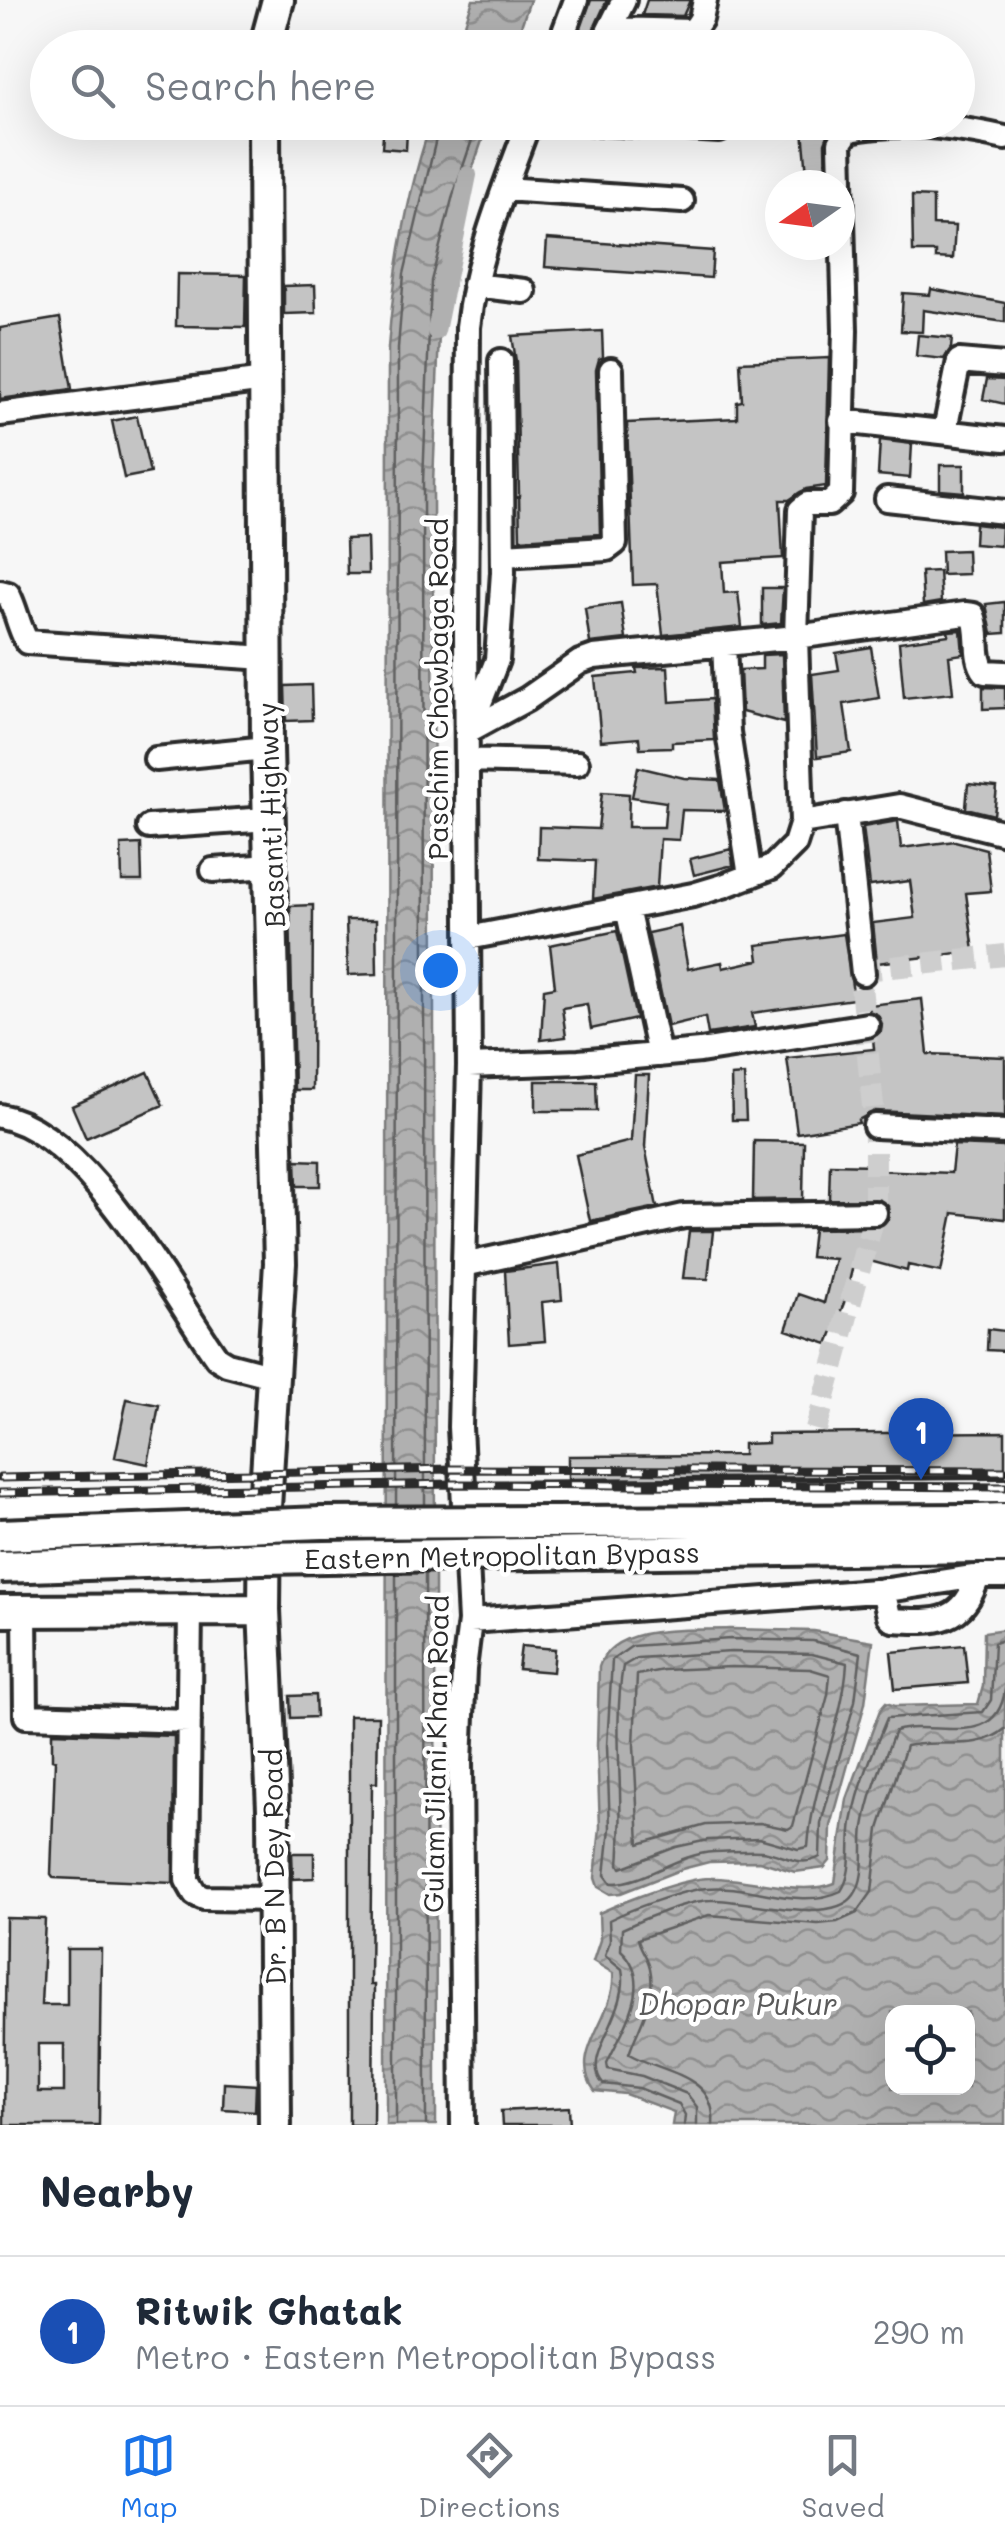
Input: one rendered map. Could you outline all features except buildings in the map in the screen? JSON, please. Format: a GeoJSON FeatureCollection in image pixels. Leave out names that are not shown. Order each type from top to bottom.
{"type":"FeatureCollection","features":[{"type":"Feature","properties":{"kind":"main road"},"geometry":{"type":"LineString","coordinates":[[270,30],[278,0]]}},
{"type":"Feature","properties":{"kind":"main road","name":"Basanti Highway"},"geometry":{"type":"LineString","coordinates":[[264,140],[267,748],[280,1263],[264,1507]]}},
{"type":"Feature","properties":{"kind":"main road"},"geometry":{"type":"LineString","coordinates":[[0,1510],[264,1507]]}},
{"type":"Feature","properties":{"kind":"main road","name":"Dr. B N Dey Road"},"geometry":{"type":"LineString","coordinates":[[264,1507],[275,1899],[275,2125]]}},
{"type":"Feature","properties":{"kind":"main road"},"geometry":{"type":"LineString","coordinates":[[0,1535],[322,1523],[989,1542]]}},
{"type":"Feature","properties":{"kind":"main road","name":"Eastern Metropolitan Bypass"},"geometry":{"type":"LineString","coordinates":[[0,1566],[989,1542]]}},
{"type":"Feature","properties":{"kind":"main road"},"geometry":{"type":"LineString","coordinates":[[13,1611],[264,1610]]}},
{"type":"Feature","properties":{"kind":"street"},"geometry":{"type":"LineString","coordinates":[[565,30],[576,0]]}},
{"type":"Feature","properties":{"kind":"street"},"geometry":{"type":"LineString","coordinates":[[609,30],[624,0]]}},
{"type":"Feature","properties":{"kind":"street"},"geometry":{"type":"LineString","coordinates":[[694,30],[702,19],[705,0]]}},
{"type":"Feature","properties":{"kind":"street"},"geometry":{"type":"LineString","coordinates":[[975,133],[1005,138]]}},
{"type":"Feature","properties":{"kind":"street","name":"Paschim Chowbaga Road"},"geometry":{"type":"LineString","coordinates":[[464,1265],[469,1066],[468,327],[474,286],[522,140]]}},
{"type":"Feature","properties":{"kind":"street"},"geometry":{"type":"LineString","coordinates":[[468,938],[693,895],[772,867],[795,844],[802,822],[796,638],[800,510],[807,504],[829,504],[841,493],[842,140]]}},
{"type":"Feature","properties":{"kind":"street"},"geometry":{"type":"LineString","coordinates":[[504,189],[682,202]]}},
{"type":"Feature","properties":{"kind":"street"},"geometry":{"type":"LineString","coordinates":[[474,286],[524,291]]}},
{"type":"Feature","properties":{"kind":"street"},"geometry":{"type":"LineString","coordinates":[[944,430],[959,360],[1005,365]]}},
{"type":"Feature","properties":{"kind":"street"},"geometry":{"type":"LineString","coordinates":[[468,725],[497,660],[503,555],[500,361]]}},
{"type":"Feature","properties":{"kind":"street"},"geometry":{"type":"LineString","coordinates":[[503,555],[607,549],[615,543],[611,370]]}},
{"type":"Feature","properties":{"kind":"street"},"geometry":{"type":"LineString","coordinates":[[0,414],[265,380]]}},
{"type":"Feature","properties":{"kind":"street"},"geometry":{"type":"LineString","coordinates":[[841,421],[1005,439]]}},
{"type":"Feature","properties":{"kind":"street"},"geometry":{"type":"LineString","coordinates":[[467,498],[502,495]]}},
{"type":"Feature","properties":{"kind":"street"},"geometry":{"type":"LineString","coordinates":[[887,498],[1005,512]]}},
{"type":"Feature","properties":{"kind":"street"},"geometry":{"type":"LineString","coordinates":[[0,592],[8,594],[27,642],[266,658]]}},
{"type":"Feature","properties":{"kind":"street"},"geometry":{"type":"LineString","coordinates":[[468,725],[527,699],[594,656],[796,638],[965,614],[973,615],[977,624],[980,666],[985,672],[1005,673]]}},
{"type":"Feature","properties":{"kind":"street"},"geometry":{"type":"LineString","coordinates":[[724,644],[728,732],[750,876]]}},
{"type":"Feature","properties":{"kind":"street"},"geometry":{"type":"LineString","coordinates":[[156,758],[267,748]]}},
{"type":"Feature","properties":{"kind":"street"},"geometry":{"type":"LineString","coordinates":[[468,760],[576,764]]}},
{"type":"Feature","properties":{"kind":"street"},"geometry":{"type":"LineString","coordinates":[[802,822],[899,806],[1005,833]]}},
{"type":"Feature","properties":{"kind":"street"},"geometry":{"type":"LineString","coordinates":[[846,814],[863,973]]}},
{"type":"Feature","properties":{"kind":"street"},"geometry":{"type":"LineString","coordinates":[[149,826],[270,818]]}},
{"type":"Feature","properties":{"kind":"street"},"geometry":{"type":"LineString","coordinates":[[213,870],[271,866]]}},
{"type":"Feature","properties":{"kind":"street"},"geometry":{"type":"LineString","coordinates":[[628,908],[660,1055]]}},
{"type":"Feature","properties":{"kind":"street"},"geometry":{"type":"LineString","coordinates":[[469,1066],[660,1055],[867,1025]]}},
{"type":"Feature","properties":{"kind":"street"},"geometry":{"type":"LineString","coordinates":[[0,1116],[24,1122],[88,1176],[148,1252],[217,1358],[226,1364],[274,1376]]}},
{"type":"Feature","properties":{"kind":"street"},"geometry":{"type":"LineString","coordinates":[[875,1126],[1005,1132]]}},
{"type":"Feature","properties":{"kind":"street"},"geometry":{"type":"LineString","coordinates":[[464,1265],[684,1216],[875,1213]]}},
{"type":"Feature","properties":{"kind":"street","name":"Gulam Jilani Khan Road"},"geometry":{"type":"LineString","coordinates":[[463,2125],[460,1762],[470,1620],[460,1427],[464,1265]]}},
{"type":"Feature","properties":{"kind":"street"},"geometry":{"type":"LineString","coordinates":[[464,1494],[1005,1491]]}},
{"type":"Feature","properties":{"kind":"street"},"geometry":{"type":"LineString","coordinates":[[883,1590],[893,1620],[946,1618],[963,1609],[989,1542]]}},
{"type":"Feature","properties":{"kind":"street"},"geometry":{"type":"LineString","coordinates":[[470,1620],[883,1590],[989,1542]]}},
{"type":"Feature","properties":{"kind":"street"},"geometry":{"type":"LineString","coordinates":[[989,1542],[1005,1576]]}},
{"type":"Feature","properties":{"kind":"street"},"geometry":{"type":"LineString","coordinates":[[190,1609],[187,1880],[196,1894],[204,1898],[275,1899]]}},
{"type":"Feature","properties":{"kind":"street"},"geometry":{"type":"LineString","coordinates":[[13,1611],[26,1716],[188,1722]]}},
{"type":"Feature","properties":{"kind":"water"},"geometry":{"type":"Polygon","coordinates":[[[473,0],[530,0],[520,30],[463,30],[473,0]]]}},
{"type":"Feature","properties":{"kind":"water"},"geometry":{"type":"Polygon","coordinates":[[[426,140],[482,140],[461,202],[441,283],[433,483],[436,2125],[386,2125],[388,348],[402,234],[426,140]]]}},
{"type":"Feature","properties":{"kind":"water","name":"Dhopar Pukur"},"geometry":{"type":"Polygon","coordinates":[[[1005,1629],[1005,2125],[672,2125],[674,2112],[625,2094],[595,2091],[586,2063],[608,2005],[613,1973],[593,1961],[600,1940],[599,1913],[654,1891],[699,1879],[806,1888],[835,1883],[847,1799],[880,1710],[886,1703],[978,1704],[983,1686],[984,1632],[1005,1629]]]}},
{"type":"Feature","properties":{"kind":"water"},"geometry":{"type":"Polygon","coordinates":[[[675,1630],[814,1631],[873,1641],[865,1703],[831,1826],[830,1861],[824,1868],[795,1872],[759,1861],[709,1862],[610,1894],[598,1887],[595,1878],[600,1827],[599,1667],[620,1642],[636,1636],[675,1630]]]}},
{"type":"Feature","properties":{"kind":"waterway"},"geometry":{"type":"LineString","coordinates":[[436,331],[468,175]]}},
{"type":"Feature","properties":{"kind":"tunnel"},"geometry":{"type":"LineString","coordinates":[[816,1430],[875,1213],[875,1126],[861,986],[863,973],[1005,955]]}},
{"type":"Feature","properties":{"kind":"railway"},"geometry":{"type":"LineString","coordinates":[[0,1478],[452,1469],[1005,1471]]}},
{"type":"Feature","properties":{"kind":"railway"},"geometry":{"type":"LineString","coordinates":[[0,1493],[452,1484],[1005,1487]]}},
{"type":"Feature","properties":{"kind":"place","name":"Ritwik Ghatak"},"geometry":{"type":"Point","coordinates":[921,1480]}}]}
